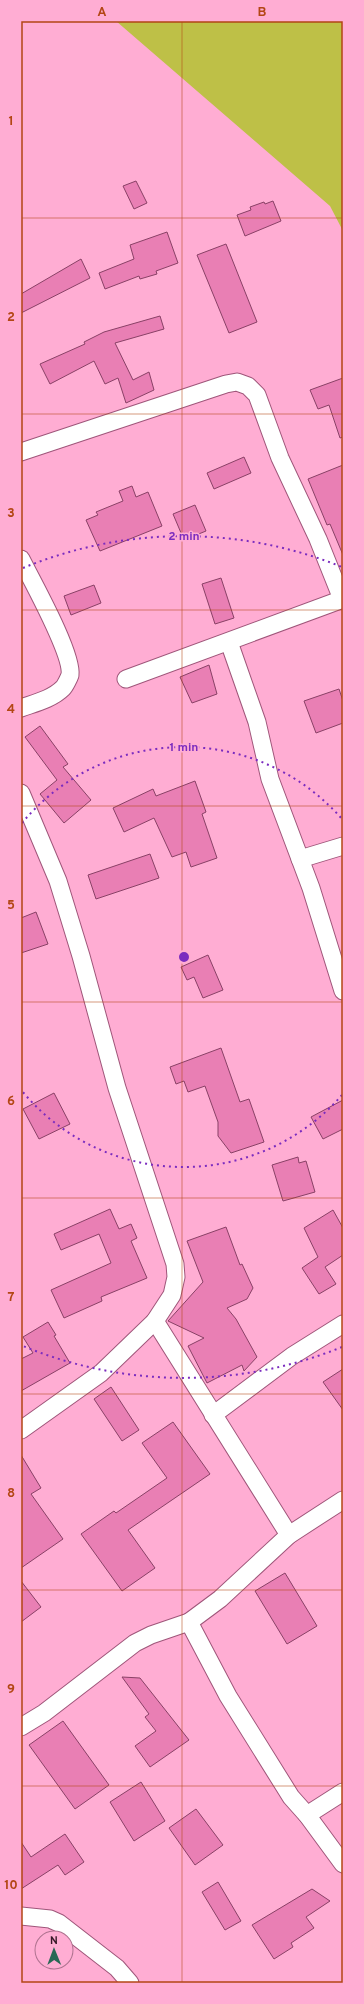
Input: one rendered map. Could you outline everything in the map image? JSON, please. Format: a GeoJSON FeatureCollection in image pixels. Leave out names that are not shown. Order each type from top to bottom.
{"type":"FeatureCollection","features":[{"type":"Feature","properties":{"kind":"street"},"geometry":{"type":"LineString","coordinates":[[21,452],[226,384],[237,382],[248,386],[257,394],[280,458],[318,538],[343,599],[229,642],[126,678]]}},
{"type":"Feature","properties":{"kind":"street"},"geometry":{"type":"LineString","coordinates":[[21,559],[61,642],[68,661],[70,675],[63,688],[44,700],[21,708]]}},
{"type":"Feature","properties":{"kind":"street"},"geometry":{"type":"LineString","coordinates":[[229,642],[257,722],[270,779],[300,859],[343,991]]}},
{"type":"Feature","properties":{"kind":"street"},"geometry":{"type":"LineString","coordinates":[[21,794],[58,881],[81,956],[117,1088],[175,1264],[176,1277],[172,1295],[155,1321],[101,1373],[21,1430]]}},
{"type":"Feature","properties":{"kind":"street"},"geometry":{"type":"LineString","coordinates":[[300,859],[343,846]]}},
{"type":"Feature","properties":{"kind":"street"},"geometry":{"type":"LineString","coordinates":[[155,1321],[289,1535]]}},
{"type":"Feature","properties":{"kind":"street"},"geometry":{"type":"LineString","coordinates":[[213,1415],[292,1356],[343,1324]]}},
{"type":"Feature","properties":{"kind":"street"},"geometry":{"type":"LineString","coordinates":[[21,1726],[44,1713],[135,1643],[151,1635],[189,1622],[220,1599],[289,1535],[343,1500]]}},
{"type":"Feature","properties":{"kind":"street"},"geometry":{"type":"LineString","coordinates":[[189,1622],[228,1696],[291,1797],[307,1815],[343,1864]]}},
{"type":"Feature","properties":{"kind":"street"},"geometry":{"type":"LineString","coordinates":[[307,1815],[343,1792]]}},
{"type":"Feature","properties":{"kind":"street"},"geometry":{"type":"LineString","coordinates":[[21,1916],[50,1919],[59,1923],[117,1968],[130,1983]]}},
{"type":"Feature","properties":{"kind":"shaded area"},"geometry":{"type":"Polygon","coordinates":[[[116,21],[343,21],[343,231],[330,206],[116,21]]]}},
{"type":"Feature","properties":{"kind":"building"},"geometry":{"type":"Polygon","coordinates":[[[136,181],[147,203],[134,209],[123,186],[136,181]]]}},
{"type":"Feature","properties":{"kind":"building"},"geometry":{"type":"Polygon","coordinates":[[[273,201],[281,221],[245,236],[237,215],[251,210],[250,207],[264,202],[265,204],[273,201]]]}},
{"type":"Feature","properties":{"kind":"building"},"geometry":{"type":"Polygon","coordinates":[[[167,232],[178,263],[156,271],[157,274],[140,279],[139,276],[105,289],[99,273],[134,259],[130,245],[167,232]]]}},
{"type":"Feature","properties":{"kind":"building"},"geometry":{"type":"Polygon","coordinates":[[[226,244],[257,322],[229,333],[197,255],[226,244]]]}},
{"type":"Feature","properties":{"kind":"building"},"geometry":{"type":"Polygon","coordinates":[[[81,259],[90,278],[21,313],[21,294],[81,259]]]}},
{"type":"Feature","properties":{"kind":"building"},"geometry":{"type":"Polygon","coordinates":[[[160,316],[164,329],[115,343],[133,380],[149,372],[154,390],[126,403],[118,378],[105,384],[94,361],[50,384],[40,364],[85,344],[84,342],[104,332],[160,316]]]}},
{"type":"Feature","properties":{"kind":"building"},"geometry":{"type":"Polygon","coordinates":[[[343,378],[343,437],[340,438],[329,405],[318,409],[310,390],[343,378]]]}},
{"type":"Feature","properties":{"kind":"building"},"geometry":{"type":"Polygon","coordinates":[[[244,457],[251,473],[214,489],[207,473],[244,457]]]}},
{"type":"Feature","properties":{"kind":"building"},"geometry":{"type":"Polygon","coordinates":[[[343,465],[343,555],[330,524],[327,525],[308,479],[343,465]]]}},
{"type":"Feature","properties":{"kind":"building"},"geometry":{"type":"Polygon","coordinates":[[[132,486],[136,497],[148,492],[162,526],[100,551],[86,520],[98,515],[96,512],[123,501],[119,491],[132,486]]]}},
{"type":"Feature","properties":{"kind":"building"},"geometry":{"type":"Polygon","coordinates":[[[195,505],[206,531],[184,540],[173,514],[195,505]]]}},
{"type":"Feature","properties":{"kind":"building"},"geometry":{"type":"Polygon","coordinates":[[[221,578],[234,618],[215,624],[202,584],[221,578]]]}},
{"type":"Feature","properties":{"kind":"building"},"geometry":{"type":"Polygon","coordinates":[[[94,585],[101,603],[71,615],[64,596],[94,585]]]}},
{"type":"Feature","properties":{"kind":"building"},"geometry":{"type":"Polygon","coordinates":[[[209,665],[217,694],[192,703],[180,677],[209,665]]]}},
{"type":"Feature","properties":{"kind":"building"},"geometry":{"type":"Polygon","coordinates":[[[339,689],[343,701],[343,723],[316,733],[304,701],[339,689]]]}},
{"type":"Feature","properties":{"kind":"building"},"geometry":{"type":"Polygon","coordinates":[[[40,726],[68,764],[63,767],[91,800],[64,823],[40,794],[57,780],[25,737],[40,726]]]}},
{"type":"Feature","properties":{"kind":"building"},"geometry":{"type":"Polygon","coordinates":[[[195,781],[206,812],[202,814],[217,858],[191,867],[186,852],[172,857],[154,818],[124,832],[113,808],[153,789],[156,796],[195,781]]]}},
{"type":"Feature","properties":{"kind":"building"},"geometry":{"type":"Polygon","coordinates":[[[150,854],[159,878],[96,899],[88,875],[150,854]]]}},
{"type":"Feature","properties":{"kind":"building"},"geometry":{"type":"Polygon","coordinates":[[[36,912],[48,944],[21,953],[21,918],[36,912]]]}},
{"type":"Feature","properties":{"kind":"building"},"geometry":{"type":"Polygon","coordinates":[[[208,955],[223,990],[203,998],[194,977],[187,980],[181,967],[208,955]]]}},
{"type":"Feature","properties":{"kind":"building"},"geometry":{"type":"Polygon","coordinates":[[[221,1048],[240,1102],[249,1099],[264,1142],[231,1153],[218,1136],[218,1122],[205,1086],[188,1092],[184,1081],[176,1084],[170,1067],[221,1048]]]}},
{"type":"Feature","properties":{"kind":"building"},"geometry":{"type":"Polygon","coordinates":[[[54,1093],[70,1124],[39,1139],[23,1109],[54,1093]]]}},
{"type":"Feature","properties":{"kind":"building"},"geometry":{"type":"Polygon","coordinates":[[[343,1100],[343,1129],[323,1139],[311,1117],[343,1100]]]}},
{"type":"Feature","properties":{"kind":"building"},"geometry":{"type":"Polygon","coordinates":[[[298,1157],[299,1163],[306,1161],[315,1192],[283,1201],[272,1165],[298,1157]]]}},
{"type":"Feature","properties":{"kind":"building"},"geometry":{"type":"Polygon","coordinates":[[[110,1209],[119,1229],[131,1224],[137,1238],[131,1241],[147,1278],[101,1297],[102,1301],[64,1318],[51,1290],[111,1263],[99,1234],[61,1250],[54,1234],[110,1209]]]}},
{"type":"Feature","properties":{"kind":"building"},"geometry":{"type":"Polygon","coordinates":[[[333,1210],[343,1228],[343,1255],[325,1267],[336,1284],[319,1294],[302,1268],[318,1257],[304,1228],[333,1210]]]}},
{"type":"Feature","properties":{"kind":"building"},"geometry":{"type":"Polygon","coordinates":[[[226,1227],[240,1265],[242,1264],[253,1288],[247,1299],[227,1308],[236,1319],[257,1357],[244,1371],[242,1365],[207,1383],[188,1346],[204,1338],[168,1321],[203,1282],[187,1241],[226,1227]]]}},
{"type":"Feature","properties":{"kind":"building"},"geometry":{"type":"Polygon","coordinates":[[[48,1322],[56,1335],[54,1336],[70,1363],[21,1391],[21,1359],[33,1353],[23,1337],[48,1322]]]}},
{"type":"Feature","properties":{"kind":"building"},"geometry":{"type":"Polygon","coordinates":[[[343,1369],[343,1410],[323,1382],[343,1369]]]}},
{"type":"Feature","properties":{"kind":"building"},"geometry":{"type":"Polygon","coordinates":[[[111,1387],[139,1430],[122,1441],[94,1399],[111,1387]]]}},
{"type":"Feature","properties":{"kind":"building"},"geometry":{"type":"Polygon","coordinates":[[[173,1422],[210,1474],[128,1530],[155,1568],[122,1591],[81,1534],[114,1511],[116,1513],[167,1478],[142,1443],[173,1422]]]}},
{"type":"Feature","properties":{"kind":"building"},"geometry":{"type":"Polygon","coordinates":[[[21,1455],[41,1488],[31,1494],[63,1539],[21,1568],[21,1455]]]}},
{"type":"Feature","properties":{"kind":"building"},"geometry":{"type":"Polygon","coordinates":[[[285,1573],[317,1626],[287,1644],[255,1591],[285,1573]]]}},
{"type":"Feature","properties":{"kind":"building"},"geometry":{"type":"Polygon","coordinates":[[[21,1581],[41,1607],[21,1622],[21,1581]]]}},
{"type":"Feature","properties":{"kind":"building"},"geometry":{"type":"Polygon","coordinates":[[[122,1677],[140,1678],[189,1740],[150,1767],[135,1746],[156,1731],[145,1717],[149,1714],[122,1677]]]}},
{"type":"Feature","properties":{"kind":"building"},"geometry":{"type":"Polygon","coordinates":[[[63,1721],[109,1785],[75,1809],[29,1745],[63,1721]]]}},
{"type":"Feature","properties":{"kind":"building"},"geometry":{"type":"Polygon","coordinates":[[[141,1782],[165,1821],[134,1841],[110,1802],[141,1782]]]}},
{"type":"Feature","properties":{"kind":"building"},"geometry":{"type":"Polygon","coordinates":[[[196,1809],[223,1845],[195,1865],[169,1828],[196,1809]]]}},
{"type":"Feature","properties":{"kind":"building"},"geometry":{"type":"Polygon","coordinates":[[[65,1834],[84,1862],[65,1875],[58,1865],[21,1889],[21,1842],[31,1857],[65,1834]]]}},
{"type":"Feature","properties":{"kind":"building"},"geometry":{"type":"Polygon","coordinates":[[[218,1882],[241,1921],[225,1930],[202,1892],[218,1882]]]}},
{"type":"Feature","properties":{"kind":"building"},"geometry":{"type":"Polygon","coordinates":[[[312,1889],[330,1901],[306,1917],[314,1928],[291,1943],[293,1947],[274,1959],[252,1925],[312,1889]]]}}]}
